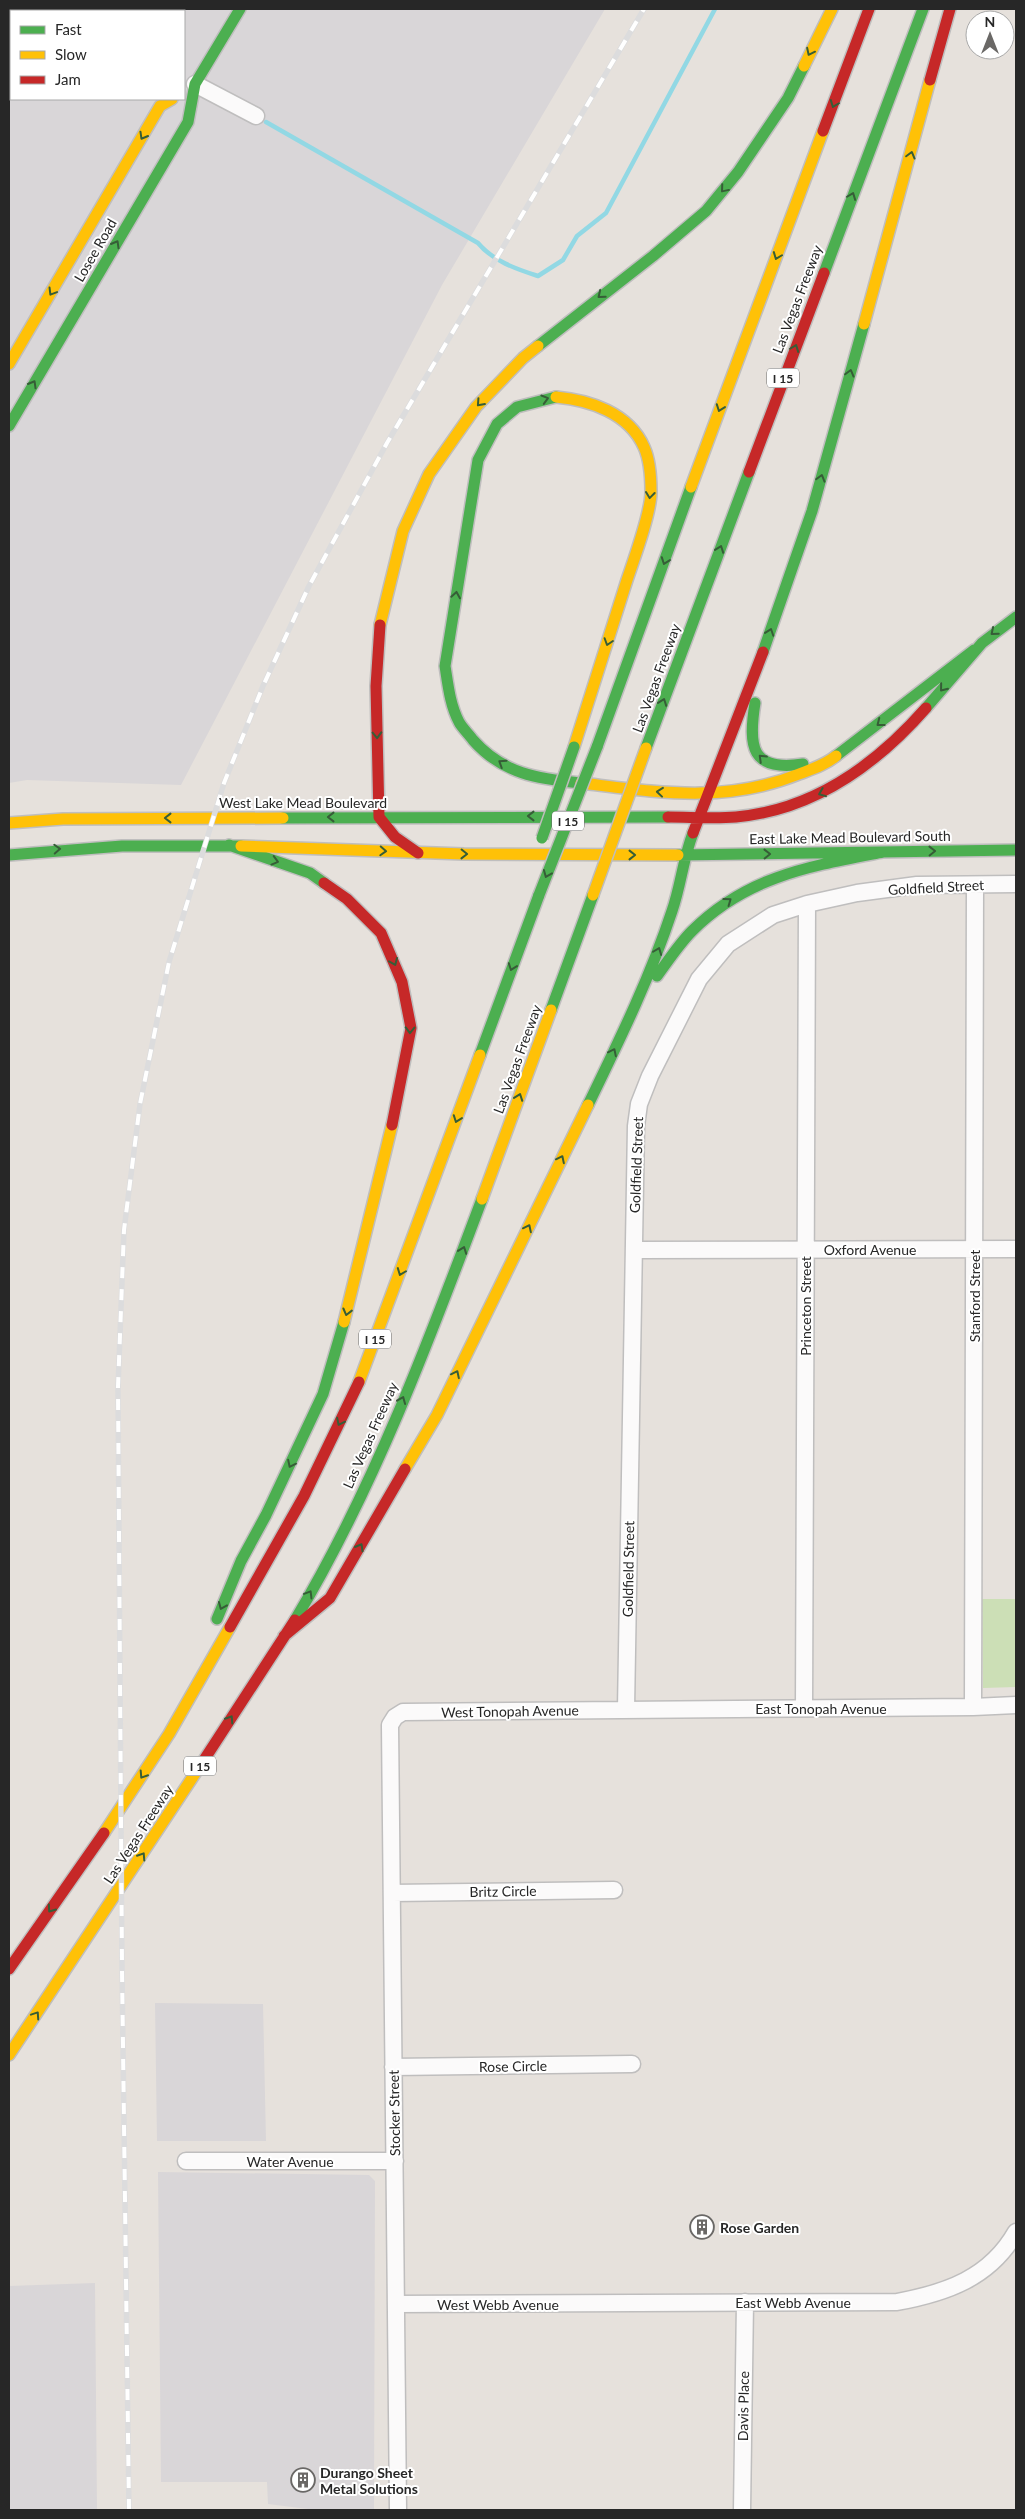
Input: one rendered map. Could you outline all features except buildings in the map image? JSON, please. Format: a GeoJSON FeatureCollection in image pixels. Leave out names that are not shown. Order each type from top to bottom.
{"type":"FeatureCollection","features":[{"type":"Feature","properties":{"kind":"main road","name":"Losee Road"},"geometry":{"type":"LineString","coordinates":[[9,426],[188,122],[188,85],[240,9]]}},
{"type":"Feature","properties":{"kind":"main road"},"geometry":{"type":"LineString","coordinates":[[418,853],[395,837],[379,817],[376,686],[380,620],[403,531],[429,474],[476,407],[523,358],[653,256],[706,211],[738,172],[788,98],[832,9]]}},
{"type":"Feature","properties":{"kind":"main road","name":"Las Vegas Freeway"},"geometry":{"type":"LineString","coordinates":[[9,1969],[130,1796],[169,1734],[304,1496],[357,1388],[529,921],[598,747],[732,374],[869,9]]}},
{"type":"Feature","properties":{"kind":"main road","name":"Las Vegas Freeway"},"geometry":{"type":"LineString","coordinates":[[9,2055],[284,1636],[331,1554],[397,1414],[453,1278],[646,748],[924,9]]}},
{"type":"Feature","properties":{"kind":"main road"},"geometry":{"type":"LineString","coordinates":[[284,1636],[330,1598],[437,1415],[640,997],[673,908],[684,855],[754,678],[812,511],[950,9]]}},
{"type":"Feature","properties":{"kind":"main road","name":"Losee Road"},"geometry":{"type":"LineString","coordinates":[[9,364],[160,106],[170,100]]}},
{"type":"Feature","properties":{"kind":"main road"},"geometry":{"type":"LineString","coordinates":[[68,264],[71,282]]}},
{"type":"Feature","properties":{"kind":"main road"},"geometry":{"type":"LineString","coordinates":[[38,349],[41,358],[47,361]]}},
{"type":"Feature","properties":{"kind":"main road"},"geometry":{"type":"LineString","coordinates":[[532,867],[574,747],[635,556],[651,494],[651,485],[650,468],[644,447],[630,427],[611,411],[578,399],[553,397],[517,407],[497,424],[478,460],[445,666],[450,699],[459,723],[484,752],[516,772],[542,779],[678,794],[738,792],[784,780],[829,762],[1016,617]]}},
{"type":"Feature","properties":{"kind":"main road","name":"West Lake Mead Boulevard"},"geometry":{"type":"LineString","coordinates":[[9,823],[63,818],[736,817],[764,814],[829,791],[852,778],[907,731],[974,650]]}},
{"type":"Feature","properties":{"kind":"main road"},"geometry":{"type":"LineString","coordinates":[[754,678],[756,698],[750,728],[751,739],[754,749],[772,767],[795,766],[829,756],[855,742]]}},
{"type":"Feature","properties":{"kind":"main road"},"geometry":{"type":"LineString","coordinates":[[9,855],[50,849],[193,844],[418,853]]}},
{"type":"Feature","properties":{"kind":"main road"},"geometry":{"type":"LineString","coordinates":[[169,1734],[241,1561],[266,1515],[324,1394],[340,1340],[376,1196],[401,1086],[411,1028],[402,982],[381,933],[347,898],[310,873],[229,845]]}},
{"type":"Feature","properties":{"kind":"main road","name":"East Lake Mead Boulevard South"},"geometry":{"type":"LineString","coordinates":[[418,853],[684,855],[1016,850]]}},
{"type":"Feature","properties":{"kind":"main road"},"geometry":{"type":"LineString","coordinates":[[640,997],[691,932],[709,915],[744,890],[768,878],[796,869],[883,852]]}},
{"type":"Feature","properties":{"kind":"main road"},"geometry":{"type":"LineString","coordinates":[[524,903],[529,921]]}},
{"type":"Feature","properties":{"kind":"street"},"geometry":{"type":"LineString","coordinates":[[188,85],[256,116]]}},
{"type":"Feature","properties":{"kind":"street","name":"Goldfield Street"},"geometry":{"type":"LineString","coordinates":[[626,1709],[636,1126],[639,1104],[650,1076],[699,978],[728,944],[773,915],[807,904],[857,893],[917,885],[1016,884]]}},
{"type":"Feature","properties":{"kind":"street","name":"Stanford Street"},"geometry":{"type":"LineString","coordinates":[[973,1707],[976,885]]}},
{"type":"Feature","properties":{"kind":"street","name":"Princeton Street"},"geometry":{"type":"LineString","coordinates":[[804,1708],[807,904]]}},
{"type":"Feature","properties":{"kind":"street","name":"Oxford Avenue"},"geometry":{"type":"LineString","coordinates":[[634,1250],[1016,1249]]}},
{"type":"Feature","properties":{"kind":"street","name":"East Tonopah Avenue"},"geometry":{"type":"LineString","coordinates":[[626,1709],[973,1707],[1016,1705]]}},
{"type":"Feature","properties":{"kind":"street","name":"West Tonopah Avenue"},"geometry":{"type":"LineString","coordinates":[[395,1717],[403,1712],[626,1709]]}},
{"type":"Feature","properties":{"kind":"street","name":"Stocker Street"},"geometry":{"type":"LineString","coordinates":[[395,1717],[390,1725],[398,2510]]}},
{"type":"Feature","properties":{"kind":"street","name":"Britz Circle"},"geometry":{"type":"LineString","coordinates":[[392,1893],[614,1890]]}},
{"type":"Feature","properties":{"kind":"street","name":"Rose Circle"},"geometry":{"type":"LineString","coordinates":[[394,2067],[632,2064]]}},
{"type":"Feature","properties":{"kind":"street","name":"Water Avenue"},"geometry":{"type":"LineString","coordinates":[[186,2161],[395,2161]]}},
{"type":"Feature","properties":{"kind":"street","name":"East Webb Avenue"},"geometry":{"type":"LineString","coordinates":[[599,2303],[897,2302],[944,2292],[958,2286],[999,2255],[1016,2232]]}},
{"type":"Feature","properties":{"kind":"street","name":"Davis Place"},"geometry":{"type":"LineString","coordinates":[[742,2510],[745,2302]]}},
{"type":"Feature","properties":{"kind":"street","name":"West Webb Avenue"},"geometry":{"type":"LineString","coordinates":[[396,2304],[599,2303]]}},
{"type":"Feature","properties":{"kind":"shaded area"},"geometry":{"type":"Polygon","coordinates":[[[9,9],[605,9],[442,285],[181,785],[27,780],[9,783],[9,9]]]}},
{"type":"Feature","properties":{"kind":"shaded area"},"geometry":{"type":"Polygon","coordinates":[[[155,2003],[263,2004],[266,2141],[157,2141],[155,2003]]]}},
{"type":"Feature","properties":{"kind":"shaded area"},"geometry":{"type":"Polygon","coordinates":[[[158,2172],[369,2175],[375,2181],[374,2510],[316,2510],[268,2504],[267,2482],[161,2482],[158,2172]]]}},
{"type":"Feature","properties":{"kind":"shaded area"},"geometry":{"type":"Polygon","coordinates":[[[95,2283],[97,2510],[9,2510],[9,2286],[95,2283]]]}},
{"type":"Feature","properties":{"kind":"green space"},"geometry":{"type":"Polygon","coordinates":[[[982,1599],[1016,1599],[1016,1687],[983,1688],[982,1599]]]}},
{"type":"Feature","properties":{"kind":"waterway"},"geometry":{"type":"LineString","coordinates":[[266,122],[478,243],[498,260],[538,276],[563,260],[577,236],[606,213],[715,9]]}},
{"type":"Feature","properties":{"kind":"railway"},"geometry":{"type":"LineString","coordinates":[[129,2510],[122,1969],[118,1387],[124,1230],[140,1104],[169,962],[224,783],[263,686],[309,586],[387,443],[644,9]]}},
{"type":"Feature","properties":{"kind":"traffic: fast"},"geometry":{"type":"LineString","coordinates":[[9,426],[188,122],[195,84],[240,9]]}},
{"type":"Feature","properties":{"kind":"traffic: fast"},"geometry":{"type":"LineString","coordinates":[[824,273],[923,9]]}},
{"type":"Feature","properties":{"kind":"traffic: fast"},"geometry":{"type":"LineString","coordinates":[[538,346],[653,256],[706,211],[738,172],[788,98],[804,66]]}},
{"type":"Feature","properties":{"kind":"traffic: fast"},"geometry":{"type":"LineString","coordinates":[[763,652],[812,511],[864,324]]}},
{"type":"Feature","properties":{"kind":"traffic: fast"},"geometry":{"type":"LineString","coordinates":[[556,397],[517,407],[497,424],[478,460],[445,666],[453,709],[459,722],[484,751],[496,761],[522,773],[536,777],[581,783]]}},
{"type":"Feature","properties":{"kind":"traffic: fast"},"geometry":{"type":"LineString","coordinates":[[646,748],[749,472]]}},
{"type":"Feature","properties":{"kind":"traffic: fast"},"geometry":{"type":"LineString","coordinates":[[597,747],[691,487]]}},
{"type":"Feature","properties":{"kind":"traffic: fast"},"geometry":{"type":"LineString","coordinates":[[926,708],[982,643],[1016,617]]}},
{"type":"Feature","properties":{"kind":"traffic: fast"},"geometry":{"type":"LineString","coordinates":[[836,756],[974,650]]}},
{"type":"Feature","properties":{"kind":"traffic: fast"},"geometry":{"type":"LineString","coordinates":[[755,703],[752,732],[753,744],[757,753],[763,760],[773,764],[803,764]]}},
{"type":"Feature","properties":{"kind":"traffic: fast"},"geometry":{"type":"LineString","coordinates":[[542,838],[574,747]]}},
{"type":"Feature","properties":{"kind":"traffic: fast"},"geometry":{"type":"LineString","coordinates":[[539,895],[597,747]]}},
{"type":"Feature","properties":{"kind":"traffic: fast"},"geometry":{"type":"LineString","coordinates":[[283,818],[668,817]]}},
{"type":"Feature","properties":{"kind":"traffic: fast"},"geometry":{"type":"LineString","coordinates":[[588,1105],[654,961],[675,901],[693,833]]}},
{"type":"Feature","properties":{"kind":"traffic: fast"},"geometry":{"type":"LineString","coordinates":[[229,845],[310,873],[324,883]]}},
{"type":"Feature","properties":{"kind":"traffic: fast"},"geometry":{"type":"LineString","coordinates":[[9,855],[122,846],[241,846]]}},
{"type":"Feature","properties":{"kind":"traffic: fast"},"geometry":{"type":"LineString","coordinates":[[678,855],[1016,850]]}},
{"type":"Feature","properties":{"kind":"traffic: fast"},"geometry":{"type":"LineString","coordinates":[[657,976],[692,931],[713,912],[735,897],[781,876],[883,852]]}},
{"type":"Feature","properties":{"kind":"traffic: fast"},"geometry":{"type":"LineString","coordinates":[[480,1055],[539,895]]}},
{"type":"Feature","properties":{"kind":"traffic: fast"},"geometry":{"type":"LineString","coordinates":[[551,1010],[593,895]]}},
{"type":"Feature","properties":{"kind":"traffic: fast"},"geometry":{"type":"LineString","coordinates":[[295,1620],[350,1519],[398,1414],[482,1199]]}},
{"type":"Feature","properties":{"kind":"traffic: fast"},"geometry":{"type":"LineString","coordinates":[[217,1619],[241,1561],[266,1515],[323,1394],[344,1322]]}},
{"type":"Feature","properties":{"kind":"traffic: slow"},"geometry":{"type":"LineString","coordinates":[[804,66],[832,9]]}},
{"type":"Feature","properties":{"kind":"traffic: slow"},"geometry":{"type":"LineString","coordinates":[[864,324],[930,80]]}},
{"type":"Feature","properties":{"kind":"traffic: slow"},"geometry":{"type":"LineString","coordinates":[[9,364],[160,106],[170,100]]}},
{"type":"Feature","properties":{"kind":"traffic: slow"},"geometry":{"type":"LineString","coordinates":[[691,487],[823,131]]}},
{"type":"Feature","properties":{"kind":"traffic: slow"},"geometry":{"type":"LineString","coordinates":[[380,625],[403,531],[429,474],[476,407],[523,358],[538,346]]}},
{"type":"Feature","properties":{"kind":"traffic: slow"},"geometry":{"type":"LineString","coordinates":[[556,397],[595,405],[619,417],[629,425],[646,452],[651,481],[650,501],[645,524],[574,747]]}},
{"type":"Feature","properties":{"kind":"traffic: slow"},"geometry":{"type":"LineString","coordinates":[[593,895],[646,748]]}},
{"type":"Feature","properties":{"kind":"traffic: slow"},"geometry":{"type":"LineString","coordinates":[[581,783],[664,792],[718,792],[772,783],[818,766],[836,756]]}},
{"type":"Feature","properties":{"kind":"traffic: slow"},"geometry":{"type":"LineString","coordinates":[[9,823],[63,819],[283,818]]}},
{"type":"Feature","properties":{"kind":"traffic: slow"},"geometry":{"type":"LineString","coordinates":[[241,846],[464,854],[678,855]]}},
{"type":"Feature","properties":{"kind":"traffic: slow"},"geometry":{"type":"LineString","coordinates":[[482,1199],[551,1010]]}},
{"type":"Feature","properties":{"kind":"traffic: slow"},"geometry":{"type":"LineString","coordinates":[[359,1382],[480,1055]]}},
{"type":"Feature","properties":{"kind":"traffic: slow"},"geometry":{"type":"LineString","coordinates":[[405,1469],[437,1415],[588,1105]]}},
{"type":"Feature","properties":{"kind":"traffic: slow"},"geometry":{"type":"LineString","coordinates":[[344,1322],[392,1125]]}},
{"type":"Feature","properties":{"kind":"traffic: slow"},"geometry":{"type":"LineString","coordinates":[[104,1833],[169,1734],[230,1627]]}},
{"type":"Feature","properties":{"kind":"traffic: slow"},"geometry":{"type":"LineString","coordinates":[[9,2055],[202,1763]]}},
{"type":"Feature","properties":{"kind":"traffic: jam"},"geometry":{"type":"LineString","coordinates":[[823,131],[869,9]]}},
{"type":"Feature","properties":{"kind":"traffic: jam"},"geometry":{"type":"LineString","coordinates":[[930,80],[950,9]]}},
{"type":"Feature","properties":{"kind":"traffic: jam"},"geometry":{"type":"LineString","coordinates":[[749,472],[824,273]]}},
{"type":"Feature","properties":{"kind":"traffic: jam"},"geometry":{"type":"LineString","coordinates":[[380,625],[376,686],[379,817],[395,837],[418,853]]}},
{"type":"Feature","properties":{"kind":"traffic: jam"},"geometry":{"type":"LineString","coordinates":[[693,833],[763,652]]}},
{"type":"Feature","properties":{"kind":"traffic: jam"},"geometry":{"type":"LineString","coordinates":[[668,817],[736,817],[764,813],[791,805],[817,794],[864,766],[907,729],[926,708]]}},
{"type":"Feature","properties":{"kind":"traffic: jam"},"geometry":{"type":"LineString","coordinates":[[324,883],[347,899],[381,933],[402,982],[411,1028],[392,1125]]}},
{"type":"Feature","properties":{"kind":"traffic: jam"},"geometry":{"type":"LineString","coordinates":[[230,1627],[304,1496],[359,1382]]}},
{"type":"Feature","properties":{"kind":"traffic: jam"},"geometry":{"type":"LineString","coordinates":[[284,1636],[330,1598],[405,1469]]}},
{"type":"Feature","properties":{"kind":"traffic: jam"},"geometry":{"type":"LineString","coordinates":[[202,1763],[295,1620]]}},
{"type":"Feature","properties":{"kind":"traffic: jam"},"geometry":{"type":"LineString","coordinates":[[9,1969],[104,1833]]}},
{"type":"Feature","properties":{"kind":"place","name":"Rose Garden"},"geometry":{"type":"Point","coordinates":[702,2227]}},
{"type":"Feature","properties":{"kind":"place","name":"Durango Sheet Metal Solutions"},"geometry":{"type":"Point","coordinates":[303,2480]}}]}
